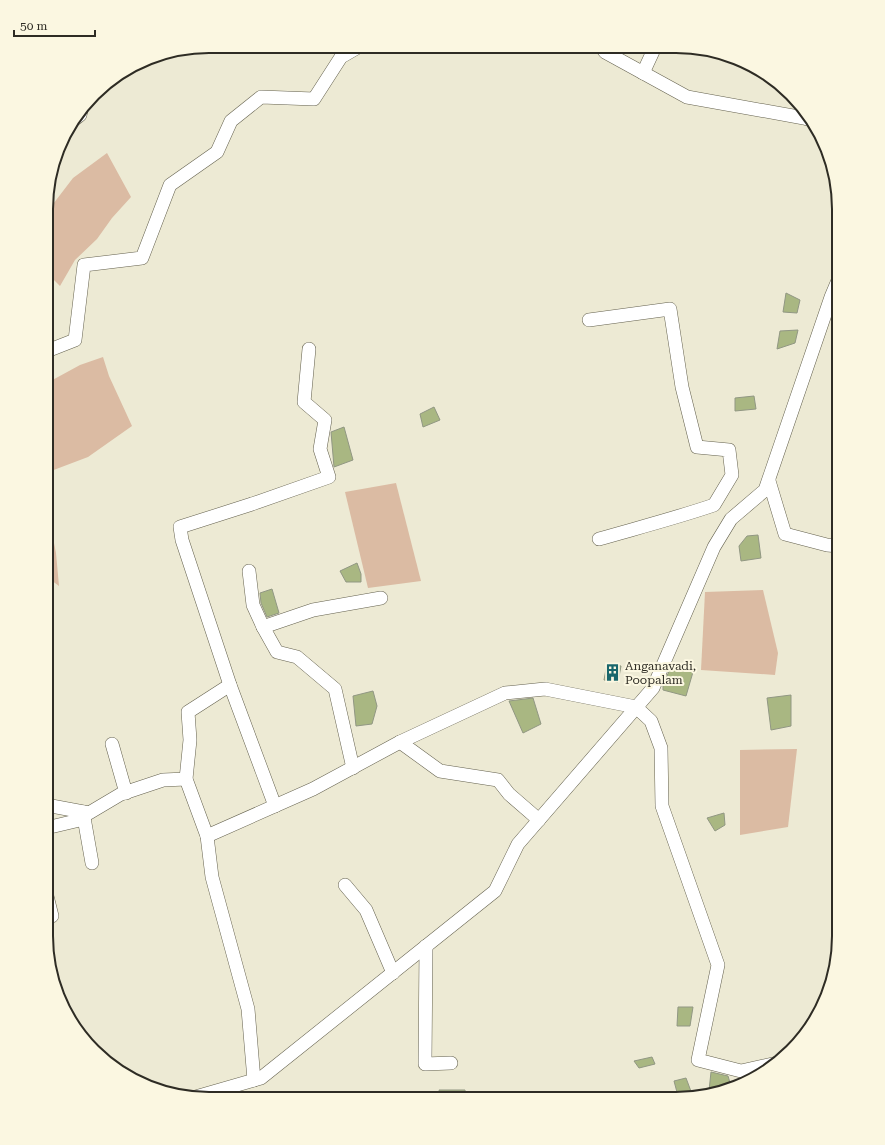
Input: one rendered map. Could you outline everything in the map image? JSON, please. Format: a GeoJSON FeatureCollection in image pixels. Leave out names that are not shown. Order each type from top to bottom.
{"type":"FeatureCollection","features":[{"type":"Feature","properties":{"kind":"street"},"geometry":{"type":"LineString","coordinates":[[53,349],[75,340],[84,265],[142,258],[170,184],[217,152],[231,120],[261,97],[314,99],[341,57],[348,53]]}},
{"type":"Feature","properties":{"kind":"street"},"geometry":{"type":"LineString","coordinates":[[607,53],[687,97],[801,115]]}},
{"type":"Feature","properties":{"kind":"street"},"geometry":{"type":"LineString","coordinates":[[643,73],[652,53]]}},
{"type":"Feature","properties":{"kind":"street"},"geometry":{"type":"LineString","coordinates":[[213,1092],[261,1078],[495,891],[518,844],[653,688],[714,547],[731,519],[766,490],[832,296]]}},
{"type":"Feature","properties":{"kind":"street"},"geometry":{"type":"LineString","coordinates":[[589,320],[670,309],[682,387],[697,447],[729,450],[732,475],[714,505],[683,516],[598,539]]}},
{"type":"Feature","properties":{"kind":"street"},"geometry":{"type":"LineString","coordinates":[[275,806],[230,685],[182,540],[180,527],[329,477],[320,449],[325,420],[304,402],[309,349]]}},
{"type":"Feature","properties":{"kind":"street"},"geometry":{"type":"LineString","coordinates":[[769,481],[786,534],[827,546],[832,546]]}},
{"type":"Feature","properties":{"kind":"street"},"geometry":{"type":"LineString","coordinates":[[249,570],[253,605],[263,627],[278,652],[297,657],[335,689],[353,768]]}},
{"type":"Feature","properties":{"kind":"street"},"geometry":{"type":"LineString","coordinates":[[263,627],[313,610],[382,598]]}},
{"type":"Feature","properties":{"kind":"street"},"geometry":{"type":"LineString","coordinates":[[230,685],[188,712],[190,740],[186,778],[207,836],[212,877],[248,1009],[254,1080]]}},
{"type":"Feature","properties":{"kind":"street"},"geometry":{"type":"LineString","coordinates":[[207,836],[313,789],[400,742],[505,693],[545,688],[636,707],[651,721],[661,748],[662,806],[718,965],[698,1060],[740,1070],[764,1066]]}},
{"type":"Feature","properties":{"kind":"street"},"geometry":{"type":"LineString","coordinates":[[400,742],[440,771],[498,780],[509,794],[539,820]]}},
{"type":"Feature","properties":{"kind":"street"},"geometry":{"type":"LineString","coordinates":[[112,744],[126,793]]}},
{"type":"Feature","properties":{"kind":"street"},"geometry":{"type":"LineString","coordinates":[[53,826],[88,813],[121,794],[163,780],[186,778]]}},
{"type":"Feature","properties":{"kind":"street"},"geometry":{"type":"LineString","coordinates":[[53,807],[83,815]]}},
{"type":"Feature","properties":{"kind":"street"},"geometry":{"type":"LineString","coordinates":[[83,815],[92,863]]}},
{"type":"Feature","properties":{"kind":"street"},"geometry":{"type":"LineString","coordinates":[[345,885],[366,910],[393,973]]}},
{"type":"Feature","properties":{"kind":"street"},"geometry":{"type":"LineString","coordinates":[[426,946],[425,1064],[451,1063]]}},
{"type":"Feature","properties":{"kind":"shaded area"},"geometry":{"type":"Polygon","coordinates":[[[107,153],[131,197],[112,218],[97,239],[75,260],[60,286],[53,279],[53,204],[73,178],[107,153]]]}},
{"type":"Feature","properties":{"kind":"shaded area"},"geometry":{"type":"Polygon","coordinates":[[[103,357],[109,376],[132,426],[88,457],[53,470],[53,380],[80,365],[103,357]]]}},
{"type":"Feature","properties":{"kind":"shaded area"},"geometry":{"type":"Polygon","coordinates":[[[396,483],[421,581],[368,588],[345,492],[396,483]]]}},
{"type":"Feature","properties":{"kind":"shaded area"},"geometry":{"type":"Polygon","coordinates":[[[53,538],[56,553],[59,586],[53,582],[53,538]]]}},
{"type":"Feature","properties":{"kind":"shaded area"},"geometry":{"type":"Polygon","coordinates":[[[763,590],[778,653],[775,675],[701,670],[705,592],[763,590]]]}},
{"type":"Feature","properties":{"kind":"shaded area"},"geometry":{"type":"Polygon","coordinates":[[[797,749],[788,827],[740,835],[740,750],[797,749]]]}},
{"type":"Feature","properties":{"kind":"building"},"geometry":{"type":"Polygon","coordinates":[[[786,293],[800,300],[797,313],[783,312],[786,293]]]}},
{"type":"Feature","properties":{"kind":"building"},"geometry":{"type":"Polygon","coordinates":[[[798,330],[795,343],[777,349],[780,331],[798,330]]]}},
{"type":"Feature","properties":{"kind":"building"},"geometry":{"type":"Polygon","coordinates":[[[754,396],[756,409],[735,411],[735,398],[754,396]]]}},
{"type":"Feature","properties":{"kind":"building"},"geometry":{"type":"Polygon","coordinates":[[[434,407],[440,420],[423,427],[420,414],[434,407]]]}},
{"type":"Feature","properties":{"kind":"building"},"geometry":{"type":"Polygon","coordinates":[[[344,427],[353,460],[334,467],[331,432],[344,427]]]}},
{"type":"Feature","properties":{"kind":"building"},"geometry":{"type":"Polygon","coordinates":[[[758,535],[761,558],[741,561],[739,546],[747,536],[758,535]]]}},
{"type":"Feature","properties":{"kind":"building"},"geometry":{"type":"Polygon","coordinates":[[[357,563],[361,574],[361,582],[346,582],[340,571],[357,563]]]}},
{"type":"Feature","properties":{"kind":"building"},"geometry":{"type":"Polygon","coordinates":[[[272,589],[279,613],[267,617],[261,603],[260,593],[272,589]]]}},
{"type":"Feature","properties":{"kind":"building","name":"Anganavadi, Poopalam"},"geometry":{"type":"Polygon","coordinates":[[[607,664],[621,666],[618,682],[604,680],[607,664]]]}},
{"type":"Feature","properties":{"kind":"building"},"geometry":{"type":"Polygon","coordinates":[[[670,669],[693,672],[686,696],[663,690],[663,685],[670,669]]]}},
{"type":"Feature","properties":{"kind":"building"},"geometry":{"type":"Polygon","coordinates":[[[373,691],[377,706],[372,724],[356,726],[353,696],[373,691]]]}},
{"type":"Feature","properties":{"kind":"building"},"geometry":{"type":"Polygon","coordinates":[[[791,695],[791,726],[771,730],[767,698],[791,695]]]}},
{"type":"Feature","properties":{"kind":"building"},"geometry":{"type":"Polygon","coordinates":[[[533,698],[541,724],[523,733],[509,701],[533,698]]]}},
{"type":"Feature","properties":{"kind":"building"},"geometry":{"type":"Polygon","coordinates":[[[724,813],[725,825],[715,831],[707,818],[724,813]]]}},
{"type":"Feature","properties":{"kind":"building"},"geometry":{"type":"Polygon","coordinates":[[[678,1007],[693,1007],[690,1026],[677,1026],[678,1007]]]}},
{"type":"Feature","properties":{"kind":"building"},"geometry":{"type":"Polygon","coordinates":[[[652,1057],[655,1064],[639,1068],[634,1061],[652,1057]]]}},
{"type":"Feature","properties":{"kind":"building"},"geometry":{"type":"Polygon","coordinates":[[[711,1072],[728,1076],[730,1082],[709,1089],[711,1072]]]}},
{"type":"Feature","properties":{"kind":"building"},"geometry":{"type":"Polygon","coordinates":[[[686,1078],[691,1092],[677,1092],[674,1081],[686,1078]]]}},
{"type":"Feature","properties":{"kind":"building"},"geometry":{"type":"Polygon","coordinates":[[[439,1090],[465,1090],[465,1092],[440,1092],[439,1090]]]}},
{"type":"Feature","properties":{"kind":"place","name":"Anganavadi, Poopalam"},"geometry":{"type":"Point","coordinates":[612,673]}}]}
